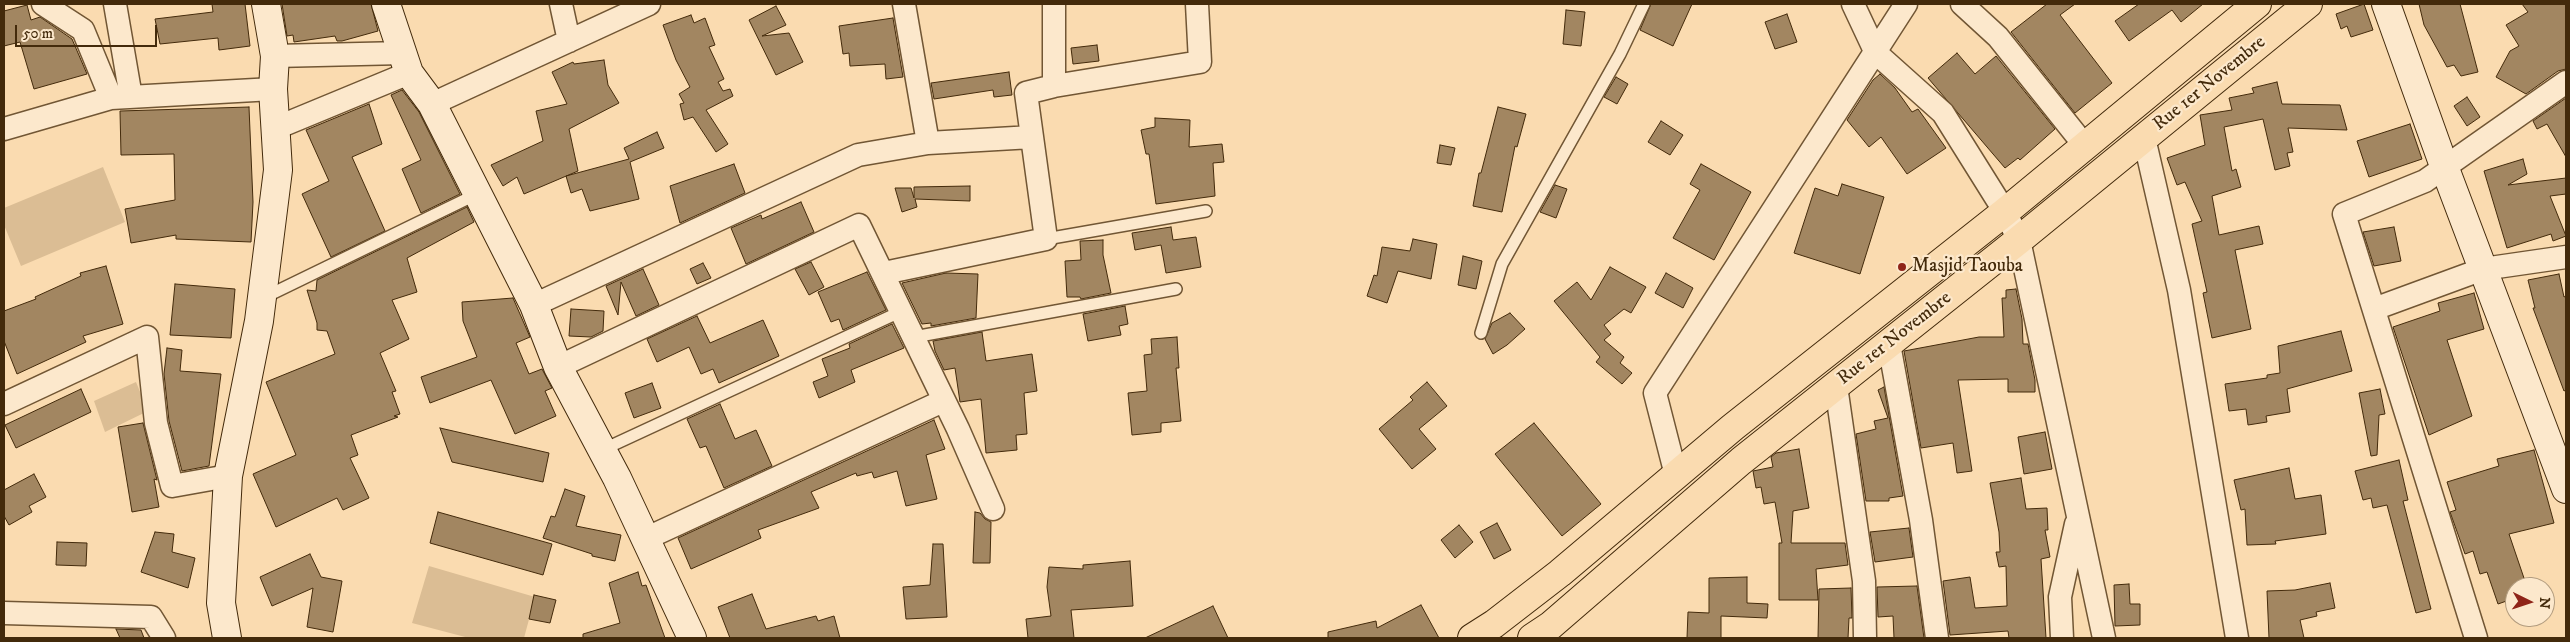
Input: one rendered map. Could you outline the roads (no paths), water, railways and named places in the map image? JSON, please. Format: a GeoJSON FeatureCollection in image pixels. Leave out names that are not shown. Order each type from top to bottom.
{"type":"FeatureCollection","features":[{"type":"Feature","properties":{"kind":"main road"},"geometry":{"type":"LineString","coordinates":[[1472,638],[1494,624],[1560,573],[1733,427],[2005,212],[2257,4]]}},
{"type":"Feature","properties":{"kind":"main road","name":"Rue 1er Novembre"},"geometry":{"type":"LineString","coordinates":[[1532,638],[1550,626],[1688,505],[2019,240],[2308,4]]}},
{"type":"Feature","properties":{"kind":"street"},"geometry":{"type":"LineString","coordinates":[[43,4],[83,30],[121,98]]}},
{"type":"Feature","properties":{"kind":"street"},"geometry":{"type":"LineString","coordinates":[[116,4],[121,98]]}},
{"type":"Feature","properties":{"kind":"street"},"geometry":{"type":"LineString","coordinates":[[227,638],[221,603],[228,476],[262,299],[278,170],[273,89],[275,56],[266,4]]}},
{"type":"Feature","properties":{"kind":"street"},"geometry":{"type":"LineString","coordinates":[[386,4],[406,63],[432,104],[534,305],[558,367],[602,450],[692,638]]}},
{"type":"Feature","properties":{"kind":"street"},"geometry":{"type":"LineString","coordinates":[[561,4],[569,41]]}},
{"type":"Feature","properties":{"kind":"street"},"geometry":{"type":"LineString","coordinates":[[432,104],[649,4]]}},
{"type":"Feature","properties":{"kind":"street"},"geometry":{"type":"LineString","coordinates":[[904,4],[928,143]]}},
{"type":"Feature","properties":{"kind":"street"},"geometry":{"type":"LineString","coordinates":[[1054,4],[1054,86]]}},
{"type":"Feature","properties":{"kind":"street"},"geometry":{"type":"LineString","coordinates":[[884,273],[1046,239],[1026,94],[1054,86],[1200,62],[1197,4]]}},
{"type":"Feature","properties":{"kind":"street"},"geometry":{"type":"LineString","coordinates":[[1853,4],[1876,53],[1942,113],[2005,212],[2019,240],[2104,638]]}},
{"type":"Feature","properties":{"kind":"street"},"geometry":{"type":"LineString","coordinates":[[1676,475],[1655,393],[1906,4]]}},
{"type":"Feature","properties":{"kind":"street"},"geometry":{"type":"LineString","coordinates":[[1962,4],[1998,38],[2085,146]]}},
{"type":"Feature","properties":{"kind":"street"},"geometry":{"type":"LineString","coordinates":[[2386,4],[2444,166],[2566,489]]}},
{"type":"Feature","properties":{"kind":"street"},"geometry":{"type":"LineString","coordinates":[[275,56],[406,63]]}},
{"type":"Feature","properties":{"kind":"street"},"geometry":{"type":"LineString","coordinates":[[276,128],[406,63]]}},
{"type":"Feature","properties":{"kind":"street"},"geometry":{"type":"LineString","coordinates":[[2476,638],[2344,214],[2425,181],[2566,82]]}},
{"type":"Feature","properties":{"kind":"street"},"geometry":{"type":"LineString","coordinates":[[4,129],[121,98],[273,89]]}},
{"type":"Feature","properties":{"kind":"street"},"geometry":{"type":"LineString","coordinates":[[534,305],[858,155],[928,143],[1032,137]]}},
{"type":"Feature","properties":{"kind":"street"},"geometry":{"type":"LineString","coordinates":[[2144,138],[2179,290],[2237,638]]}},
{"type":"Feature","properties":{"kind":"street"},"geometry":{"type":"LineString","coordinates":[[558,367],[859,225],[884,273],[943,401],[958,429],[993,509]]}},
{"type":"Feature","properties":{"kind":"street"},"geometry":{"type":"LineString","coordinates":[[2374,309],[2483,268],[2566,257]]}},
{"type":"Feature","properties":{"kind":"street"},"geometry":{"type":"LineString","coordinates":[[4,404],[147,338],[156,423],[172,486],[228,476]]}},
{"type":"Feature","properties":{"kind":"street"},"geometry":{"type":"LineString","coordinates":[[1889,344],[1921,520],[1937,638]]}},
{"type":"Feature","properties":{"kind":"street"},"geometry":{"type":"LineString","coordinates":[[1836,386],[1864,581],[1865,638]]}},
{"type":"Feature","properties":{"kind":"street"},"geometry":{"type":"LineString","coordinates":[[645,539],[943,401]]}},
{"type":"Feature","properties":{"kind":"street"},"geometry":{"type":"LineString","coordinates":[[2062,638],[2060,597],[2078,515]]}},
{"type":"Feature","properties":{"kind":"street"},"geometry":{"type":"LineString","coordinates":[[4,613],[150,617],[164,638]]}},
{"type":"Feature","properties":{"kind":"lane"},"geometry":{"type":"LineString","coordinates":[[1481,333],[1502,264],[1620,54],[1644,4]]}},
{"type":"Feature","properties":{"kind":"lane"},"geometry":{"type":"LineString","coordinates":[[262,299],[477,194]]}},
{"type":"Feature","properties":{"kind":"lane"},"geometry":{"type":"LineString","coordinates":[[1046,239],[1206,211]]}},
{"type":"Feature","properties":{"kind":"lane"},"geometry":{"type":"LineString","coordinates":[[914,337],[1176,289]]}},
{"type":"Feature","properties":{"kind":"lane"},"geometry":{"type":"LineString","coordinates":[[602,450],[902,311]]}},
{"type":"Feature","properties":{"kind":"place","name":"Masjid Taouba"},"geometry":{"type":"Point","coordinates":[1902,267]}}]}
